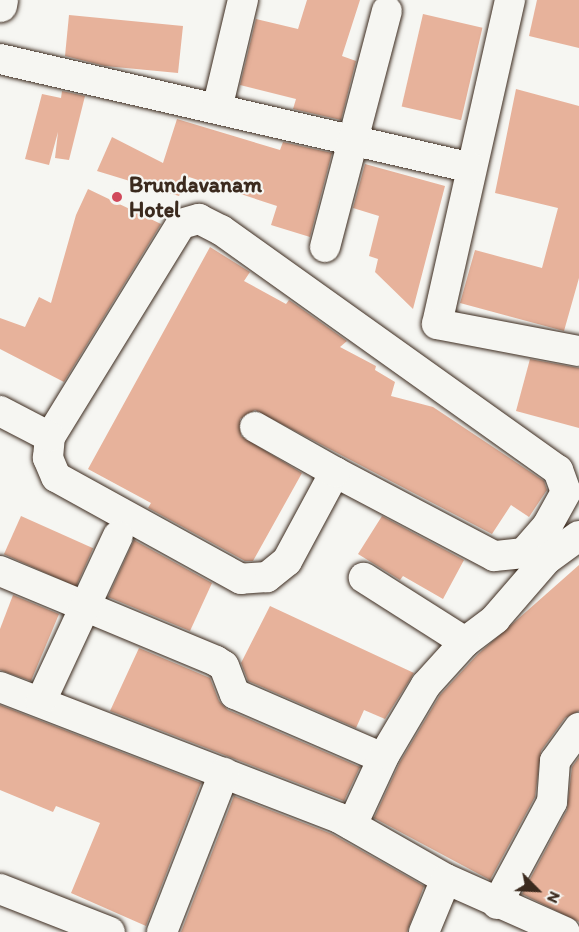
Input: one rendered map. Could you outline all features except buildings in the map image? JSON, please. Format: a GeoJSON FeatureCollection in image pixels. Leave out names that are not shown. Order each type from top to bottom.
{"type":"FeatureCollection","features":[{"type":"Feature","properties":{"kind":"street"},"geometry":{"type":"LineString","coordinates":[[0,5],[1,0]]}},
{"type":"Feature","properties":{"kind":"street"},"geometry":{"type":"LineString","coordinates":[[217,109],[243,0]]}},
{"type":"Feature","properties":{"kind":"street"},"geometry":{"type":"LineString","coordinates":[[510,0],[436,324],[579,351]]}},
{"type":"Feature","properties":{"kind":"street"},"geometry":{"type":"LineString","coordinates":[[325,247],[387,11]]}},
{"type":"Feature","properties":{"kind":"street"},"geometry":{"type":"LineString","coordinates":[[0,59],[472,168]]}},
{"type":"Feature","properties":{"kind":"street"},"geometry":{"type":"LineString","coordinates":[[255,427],[494,556],[509,557],[524,553],[548,525],[566,492],[558,470],[221,230],[199,219],[181,224],[50,437],[48,458],[56,477],[241,579],[267,577],[287,561],[335,472]]}},
{"type":"Feature","properties":{"kind":"street"},"geometry":{"type":"LineString","coordinates":[[0,411],[50,437]]}},
{"type":"Feature","properties":{"kind":"street"},"geometry":{"type":"LineString","coordinates":[[41,701],[118,536]]}},
{"type":"Feature","properties":{"kind":"street"},"geometry":{"type":"LineString","coordinates":[[352,825],[383,758],[426,685],[465,642],[495,619],[547,559],[579,536]]}},
{"type":"Feature","properties":{"kind":"street"},"geometry":{"type":"LineString","coordinates":[[0,571],[216,662],[224,666],[235,694],[383,758]]}},
{"type":"Feature","properties":{"kind":"street"},"geometry":{"type":"LineString","coordinates":[[364,578],[465,642]]}},
{"type":"Feature","properties":{"kind":"street"},"geometry":{"type":"LineString","coordinates":[[0,687],[41,701],[352,825],[446,879],[497,904],[565,932]]}},
{"type":"Feature","properties":{"kind":"street"},"geometry":{"type":"LineString","coordinates":[[497,904],[552,802],[555,761],[579,728]]}},
{"type":"Feature","properties":{"kind":"street"},"geometry":{"type":"LineString","coordinates":[[162,932],[224,773]]}},
{"type":"Feature","properties":{"kind":"street"},"geometry":{"type":"LineString","coordinates":[[424,932],[446,879]]}},
{"type":"Feature","properties":{"kind":"street"},"geometry":{"type":"LineString","coordinates":[[0,889],[110,932]]}},
{"type":"Feature","properties":{"kind":"place","name":"Brundavanam Hotel"},"geometry":{"type":"Point","coordinates":[117,197]}}]}
